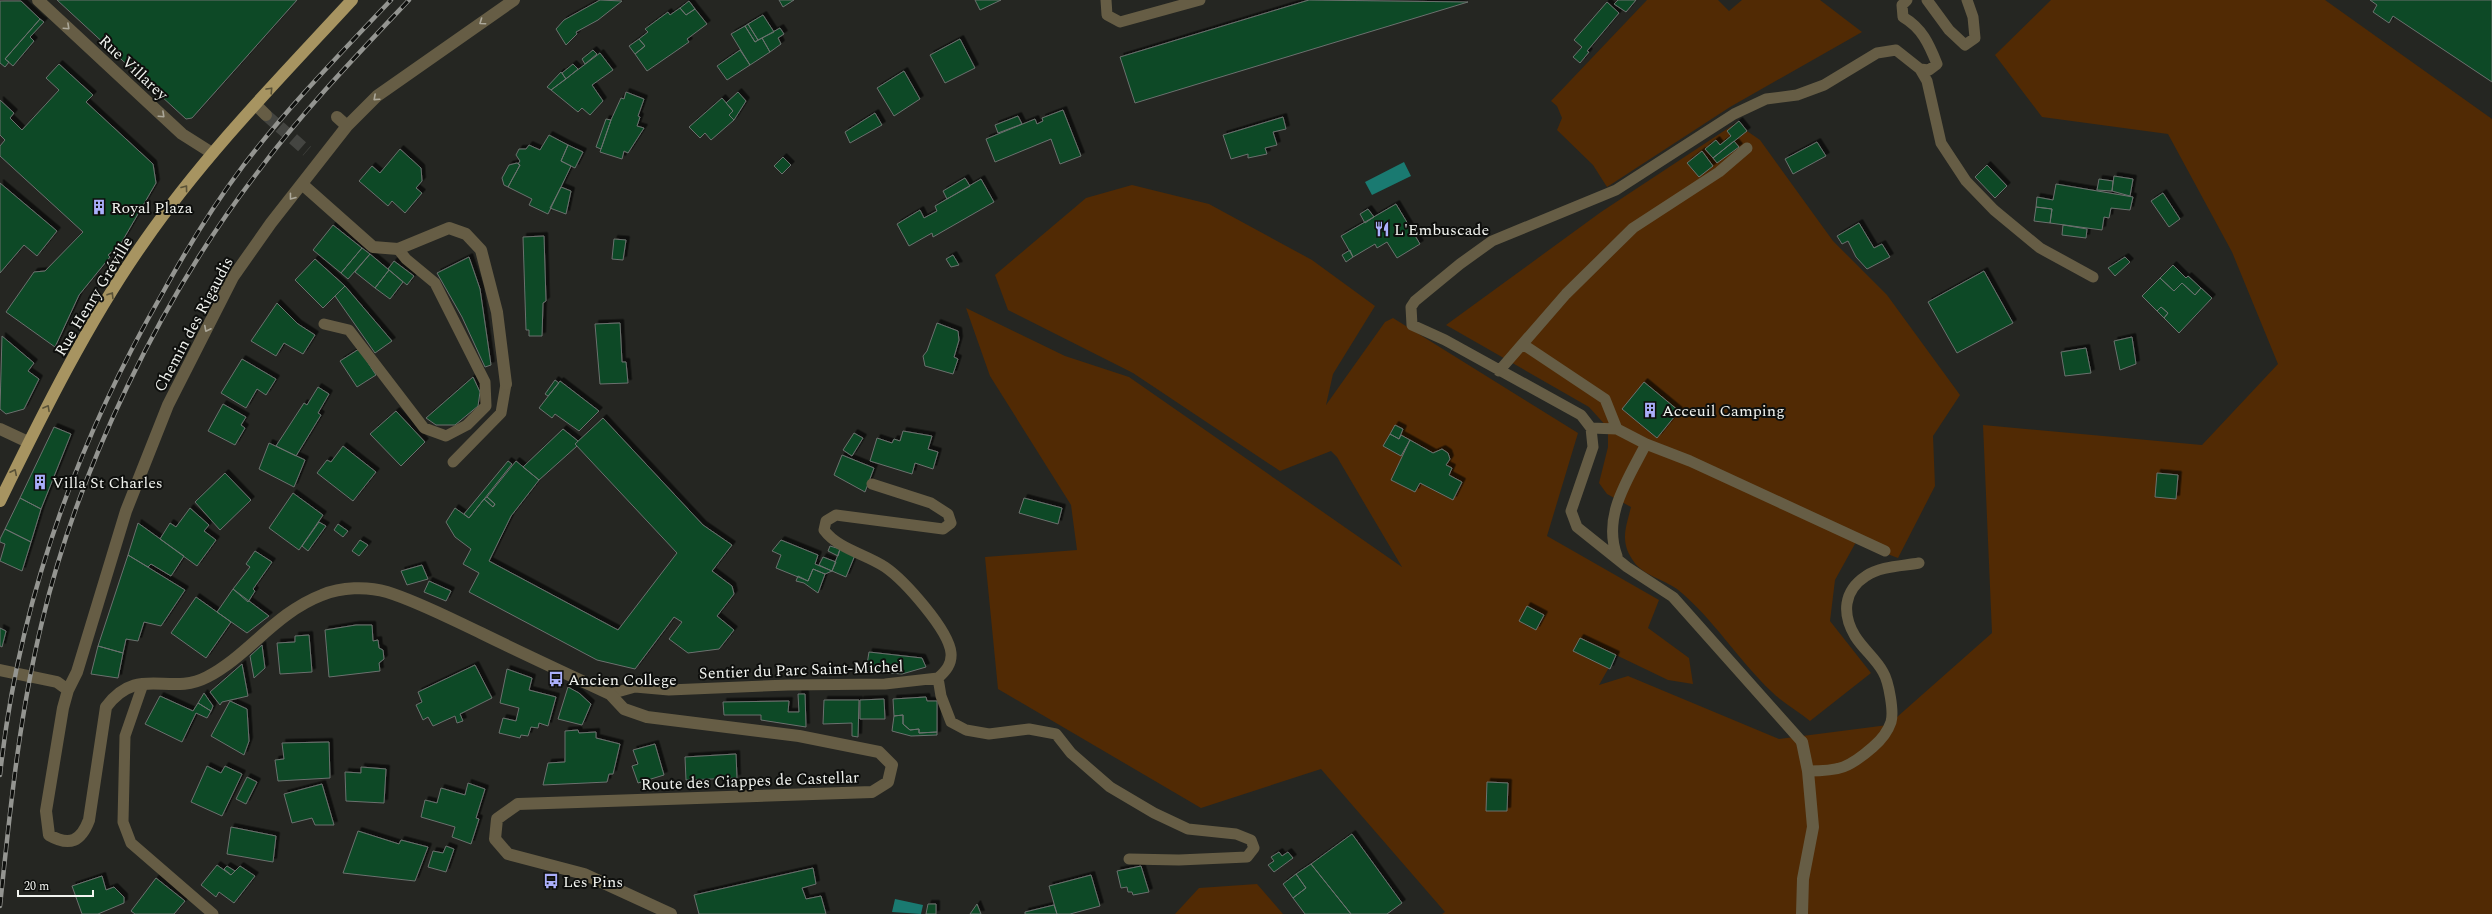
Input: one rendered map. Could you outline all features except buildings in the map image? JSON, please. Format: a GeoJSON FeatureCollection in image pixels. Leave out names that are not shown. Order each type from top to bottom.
{"type":"FeatureCollection","features":[{"type":"Feature","properties":{"kind":"main road","name":"Rue Henry Gréville"},"geometry":{"type":"LineString","coordinates":[[0,501],[28,442],[92,325],[144,242],[212,153],[352,0]]}},
{"type":"Feature","properties":{"kind":"street","name":"Rue Villarey"},"geometry":{"type":"LineString","coordinates":[[38,0],[182,134],[212,153]]}},
{"type":"Feature","properties":{"kind":"street","name":"Chemin des Rigaudis"},"geometry":{"type":"LineString","coordinates":[[68,690],[77,672],[126,511],[168,405],[233,276],[347,126],[382,92],[514,0]]}},
{"type":"Feature","properties":{"kind":"street"},"geometry":{"type":"LineString","coordinates":[[256,105],[266,115]]}},
{"type":"Feature","properties":{"kind":"street"},"geometry":{"type":"LineString","coordinates":[[337,117],[347,126]]}},
{"type":"Feature","properties":{"kind":"street"},"geometry":{"type":"LineString","coordinates":[[302,184],[373,247],[398,249],[450,228],[466,234],[481,250],[497,312],[506,384]]}},
{"type":"Feature","properties":{"kind":"street"},"geometry":{"type":"LineString","coordinates":[[0,429],[28,442]]}},
{"type":"Feature","properties":{"kind":"street","name":"Route des Ciappes de Castellar"},"geometry":{"type":"LineString","coordinates":[[68,690],[46,811],[49,835],[60,841],[72,841],[83,834],[89,820],[106,707],[116,694],[129,686],[198,682],[214,674],[291,610],[322,594],[354,588],[386,592],[437,612],[610,694],[624,709],[647,717],[799,736],[879,752],[892,765],[888,782],[872,792],[518,804],[497,819],[495,839],[508,854],[584,874],[671,914]]}},
{"type":"Feature","properties":{"kind":"street"},"geometry":{"type":"LineString","coordinates":[[0,670],[57,682],[68,690]]}},
{"type":"Feature","properties":{"kind":"street"},"geometry":{"type":"LineString","coordinates":[[1802,742],[1808,771],[1813,827],[1803,879],[1802,914]]}},
{"type":"Feature","properties":{"kind":"lane"},"geometry":{"type":"LineString","coordinates":[[1106,0],[1107,15],[1120,22],[1200,0]]}},
{"type":"Feature","properties":{"kind":"lane"},"geometry":{"type":"LineString","coordinates":[[1907,0],[1902,6],[1903,17],[1916,25],[1929,45],[1937,64],[1929,70],[1920,69]]}},
{"type":"Feature","properties":{"kind":"lane"},"geometry":{"type":"LineString","coordinates":[[1927,0],[1949,30],[1966,45],[1975,38],[1973,17],[1967,0]]}},
{"type":"Feature","properties":{"kind":"lane"},"geometry":{"type":"LineString","coordinates":[[1802,742],[1673,597],[1627,567],[1617,557],[1577,527],[1571,512],[1593,447],[1591,428],[1581,415],[1445,340],[1412,324],[1411,307],[1415,301],[1460,264],[1492,242],[1616,190],[1734,114],[1766,99],[1798,95],[1824,85],[1877,53],[1896,50],[1920,69],[1927,81],[1941,143],[1966,181],[1994,210],[2040,248],[2093,277]]}},
{"type":"Feature","properties":{"kind":"lane"},"geometry":{"type":"LineString","coordinates":[[1499,371],[1506,360],[1524,345],[1566,294],[1633,228],[1719,172],[1747,148]]}},
{"type":"Feature","properties":{"kind":"lane"},"geometry":{"type":"LineString","coordinates":[[324,324],[349,330],[424,428],[446,436],[466,426],[486,406],[485,382],[434,283],[406,259],[398,249]]}},
{"type":"Feature","properties":{"kind":"lane"},"geometry":{"type":"LineString","coordinates":[[1524,345],[1605,399],[1617,429]]}},
{"type":"Feature","properties":{"kind":"lane"},"geometry":{"type":"LineString","coordinates":[[453,462],[501,413],[506,384]]}},
{"type":"Feature","properties":{"kind":"lane"},"geometry":{"type":"LineString","coordinates":[[1591,428],[1617,429],[1646,444],[1690,461],[1885,551]]}},
{"type":"Feature","properties":{"kind":"lane"},"geometry":{"type":"LineString","coordinates":[[1617,557],[1612,544],[1613,516],[1618,500],[1646,444]]}},
{"type":"Feature","properties":{"kind":"lane"},"geometry":{"type":"LineString","coordinates":[[872,484],[931,502],[948,514],[951,523],[943,529],[836,515],[826,521],[824,530],[831,540],[887,568],[942,628],[951,652],[950,666],[938,678],[941,696],[951,722],[966,730],[989,734],[1029,729],[1056,734],[1071,753],[1110,787],[1154,813],[1188,829],[1236,834],[1251,840],[1254,848],[1247,857],[1179,860],[1129,859]]}},
{"type":"Feature","properties":{"kind":"lane"},"geometry":{"type":"LineString","coordinates":[[1808,771],[1836,771],[1859,759],[1879,741],[1891,722],[1890,695],[1883,672],[1855,636],[1845,613],[1850,593],[1867,576],[1889,568],[1919,563]]}},
{"type":"Feature","properties":{"kind":"lane","name":"Sentier du Parc Saint-Michel"},"geometry":{"type":"LineString","coordinates":[[610,694],[635,687],[669,690],[788,684],[885,684],[938,678]]}},
{"type":"Feature","properties":{"kind":"lane"},"geometry":{"type":"LineString","coordinates":[[143,684],[125,736],[123,822],[131,843],[213,914]]}},
{"type":"Feature","properties":{"kind":"shaded area"},"geometry":{"type":"Polygon","coordinates":[[[1647,0],[1718,0],[1729,11],[1742,0],[1820,0],[1862,32],[1730,107],[1607,187],[1593,165],[1557,130],[1562,118],[1557,106],[1551,101],[1647,0]]]}},
{"type":"Feature","properties":{"kind":"shaded area"},"geometry":{"type":"Polygon","coordinates":[[[2051,0],[2325,0],[2492,119],[2492,914],[1442,914],[1445,912],[1321,769],[1201,808],[998,689],[985,557],[1077,550],[1071,505],[990,376],[966,308],[1065,356],[1129,377],[1402,567],[1337,457],[1331,451],[1280,471],[1133,373],[1008,310],[995,275],[1086,198],[1132,185],[1209,204],[1312,260],[1375,306],[1333,374],[1326,405],[1385,322],[1393,318],[1578,433],[1547,536],[1659,600],[1648,628],[1689,658],[1693,684],[1668,680],[1616,655],[1599,685],[1628,676],[1779,739],[1888,725],[1992,633],[1983,425],[2202,445],[2278,364],[2232,252],[2168,134],[2042,117],[1995,55],[2051,0]]]}},
{"type":"Feature","properties":{"kind":"shaded area"},"geometry":{"type":"Polygon","coordinates":[[[1739,121],[1747,131],[1760,140],[1833,241],[1887,295],[1960,395],[1933,436],[1935,486],[1898,558],[1856,542],[1835,580],[1830,621],[1871,673],[1810,721],[1776,696],[1760,680],[1690,600],[1671,585],[1641,569],[1632,559],[1628,552],[1625,540],[1626,527],[1631,507],[1607,494],[1599,483],[1608,447],[1608,428],[1589,407],[1446,325],[1601,212],[1739,121]]]}},
{"type":"Feature","properties":{"kind":"shaded area"},"geometry":{"type":"Polygon","coordinates":[[[1257,884],[1283,914],[1175,914],[1199,888],[1257,884]]]}},
{"type":"Feature","properties":{"kind":"water"},"geometry":{"type":"Polygon","coordinates":[[[1404,162],[1411,176],[1372,195],[1365,182],[1404,162]]]}},
{"type":"Feature","properties":{"kind":"water"},"geometry":{"type":"Polygon","coordinates":[[[895,899],[923,905],[921,914],[892,912],[895,899]]]}},
{"type":"Feature","properties":{"kind":"tunnel"},"geometry":{"type":"LineString","coordinates":[[266,115],[307,151]]}},
{"type":"Feature","properties":{"kind":"railway"},"geometry":{"type":"LineString","coordinates":[[0,775],[9,712],[21,649],[37,587],[56,526],[78,466],[103,408],[131,350],[190,245],[243,166],[296,102],[391,0]]}},
{"type":"Feature","properties":{"kind":"railway"},"geometry":{"type":"LineString","coordinates":[[0,906],[21,728],[42,622],[58,564],[77,505],[127,387],[156,330],[188,274],[222,222],[257,173],[311,106],[409,0]]}},
{"type":"Feature","properties":{"kind":"place","name":"Royal Plaza"},"geometry":{"type":"Point","coordinates":[99,207]}},
{"type":"Feature","properties":{"kind":"place","name":"L'Embuscade"},"geometry":{"type":"Point","coordinates":[1382,229]}},
{"type":"Feature","properties":{"kind":"place","name":"Acceuil Camping"},"geometry":{"type":"Point","coordinates":[1650,410]}},
{"type":"Feature","properties":{"kind":"place","name":"Villa St Charles"},"geometry":{"type":"Point","coordinates":[40,482]}},
{"type":"Feature","properties":{"kind":"place","name":"Ancien College"},"geometry":{"type":"Point","coordinates":[556,679]}},
{"type":"Feature","properties":{"kind":"place","name":"Les Pins"},"geometry":{"type":"Point","coordinates":[551,881]}}]}
